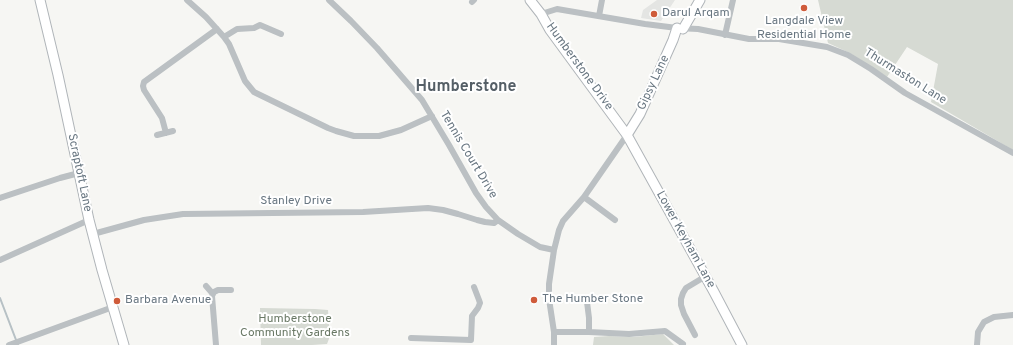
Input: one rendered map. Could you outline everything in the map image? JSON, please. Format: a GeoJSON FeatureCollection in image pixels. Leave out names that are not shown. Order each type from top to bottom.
{"type":"FeatureCollection","features":[{"type":"Feature","properties":{"kind":"street","name":"Scraptoft Lane"},"geometry":{"type":"LineString","coordinates":[[40,0],[58,75],[89,220],[124,345]]}},
{"type":"Feature","properties":{"kind":"street"},"geometry":{"type":"LineString","coordinates":[[187,0],[206,17],[224,37],[245,80],[254,92],[336,132],[354,136],[379,136],[401,130],[432,116]]}},
{"type":"Feature","properties":{"kind":"street","name":"Tennis Court Drive"},"geometry":{"type":"LineString","coordinates":[[329,0],[351,20],[422,100],[476,193],[486,207],[498,220],[518,234],[540,247],[554,250]]}},
{"type":"Feature","properties":{"kind":"street","name":"Humberstone Drive"},"geometry":{"type":"LineString","coordinates":[[530,0],[627,136]]}},
{"type":"Feature","properties":{"kind":"street"},"geometry":{"type":"LineString","coordinates":[[599,16],[602,0]]}},
{"type":"Feature","properties":{"kind":"street","name":"Gipsy Lane"},"geometry":{"type":"LineString","coordinates":[[627,136],[640,114],[673,40],[700,0]]}},
{"type":"Feature","properties":{"kind":"street"},"geometry":{"type":"LineString","coordinates":[[725,35],[733,0]]}},
{"type":"Feature","properties":{"kind":"street","name":"Thurmaston Lane"},"geometry":{"type":"LineString","coordinates":[[541,14],[557,9],[645,24],[698,30],[749,39],[779,39],[827,47],[848,55],[905,93],[1013,153]]}},
{"type":"Feature","properties":{"kind":"street"},"geometry":{"type":"LineString","coordinates":[[224,37],[237,29],[254,28],[260,25],[281,34]]}},
{"type":"Feature","properties":{"kind":"street"},"geometry":{"type":"LineString","coordinates":[[166,133],[162,118],[144,90],[144,82],[217,29]]}},
{"type":"Feature","properties":{"kind":"street"},"geometry":{"type":"LineString","coordinates":[[157,135],[173,131]]}},
{"type":"Feature","properties":{"kind":"street"},"geometry":{"type":"LineString","coordinates":[[554,345],[554,332],[549,299],[550,273],[559,230],[563,221],[584,197],[627,136]]}},
{"type":"Feature","properties":{"kind":"street","name":"Lower Keyham Lane"},"geometry":{"type":"LineString","coordinates":[[627,136],[706,276],[742,345]]}},
{"type":"Feature","properties":{"kind":"street"},"geometry":{"type":"LineString","coordinates":[[0,198],[60,178],[79,174]]}},
{"type":"Feature","properties":{"kind":"street"},"geometry":{"type":"LineString","coordinates":[[584,197],[615,220]]}},
{"type":"Feature","properties":{"kind":"street","name":"Stanley Drive"},"geometry":{"type":"LineString","coordinates":[[93,234],[144,220],[183,214],[363,212],[428,208],[443,210],[485,222],[494,223],[498,220]]}},
{"type":"Feature","properties":{"kind":"street"},"geometry":{"type":"LineString","coordinates":[[0,260],[89,220]]}},
{"type":"Feature","properties":{"kind":"street"},"geometry":{"type":"LineString","coordinates":[[695,335],[684,314],[681,299],[686,288],[706,276]]}},
{"type":"Feature","properties":{"kind":"street"},"geometry":{"type":"LineString","coordinates":[[206,286],[213,294]]}},
{"type":"Feature","properties":{"kind":"street"},"geometry":{"type":"LineString","coordinates":[[411,338],[429,342],[471,340],[472,318],[480,303],[474,287]]}},
{"type":"Feature","properties":{"kind":"street"},"geometry":{"type":"LineString","coordinates":[[216,345],[212,299],[213,294],[218,290],[231,290]]}},
{"type":"Feature","properties":{"kind":"street"},"geometry":{"type":"LineString","coordinates":[[587,302],[589,332]]}},
{"type":"Feature","properties":{"kind":"street"},"geometry":{"type":"LineString","coordinates":[[10,344],[113,307]]}},
{"type":"Feature","properties":{"kind":"street"},"geometry":{"type":"LineString","coordinates":[[977,345],[978,332],[984,322],[994,317],[1013,315]]}},
{"type":"Feature","properties":{"kind":"street"},"geometry":{"type":"LineString","coordinates":[[554,332],[629,334],[665,331],[683,344]]}},
{"type":"Feature","properties":{"kind":"shaded area","name":"Darul Arqam"},"geometry":{"type":"Polygon","coordinates":[[[657,0],[675,0],[661,21],[641,18],[643,10],[657,0]]]}},
{"type":"Feature","properties":{"kind":"green space"},"geometry":{"type":"Polygon","coordinates":[[[818,0],[1013,0],[1013,150],[931,102],[938,64],[907,47],[887,77],[850,53],[828,43],[818,0]]]}},
{"type":"Feature","properties":{"kind":"green space","name":"Humberstone Community Gardens"},"geometry":{"type":"Polygon","coordinates":[[[260,308],[328,310],[330,336],[327,344],[261,345],[260,308]]]}},
{"type":"Feature","properties":{"kind":"green space"},"geometry":{"type":"Polygon","coordinates":[[[663,334],[674,345],[593,345],[594,337],[634,337],[663,334]]]}},
{"type":"Feature","properties":{"kind":"waterway"},"geometry":{"type":"LineString","coordinates":[[0,298],[18,345]]}},
{"type":"Feature","properties":{"kind":"place","name":"Langdale View Residential Home"},"geometry":{"type":"Point","coordinates":[804,8]}},
{"type":"Feature","properties":{"kind":"place","name":"Darul Arqam"},"geometry":{"type":"Point","coordinates":[654,14]}},
{"type":"Feature","properties":{"kind":"place","name":"The Humber Stone"},"geometry":{"type":"Point","coordinates":[534,300]}},
{"type":"Feature","properties":{"kind":"place","name":"Barbara Avenue"},"geometry":{"type":"Point","coordinates":[117,301]}},
{"type":"Feature","properties":{"kind":"district","name":"Humberstone"},"geometry":{"type":"Point","coordinates":[466,88]}}]}
